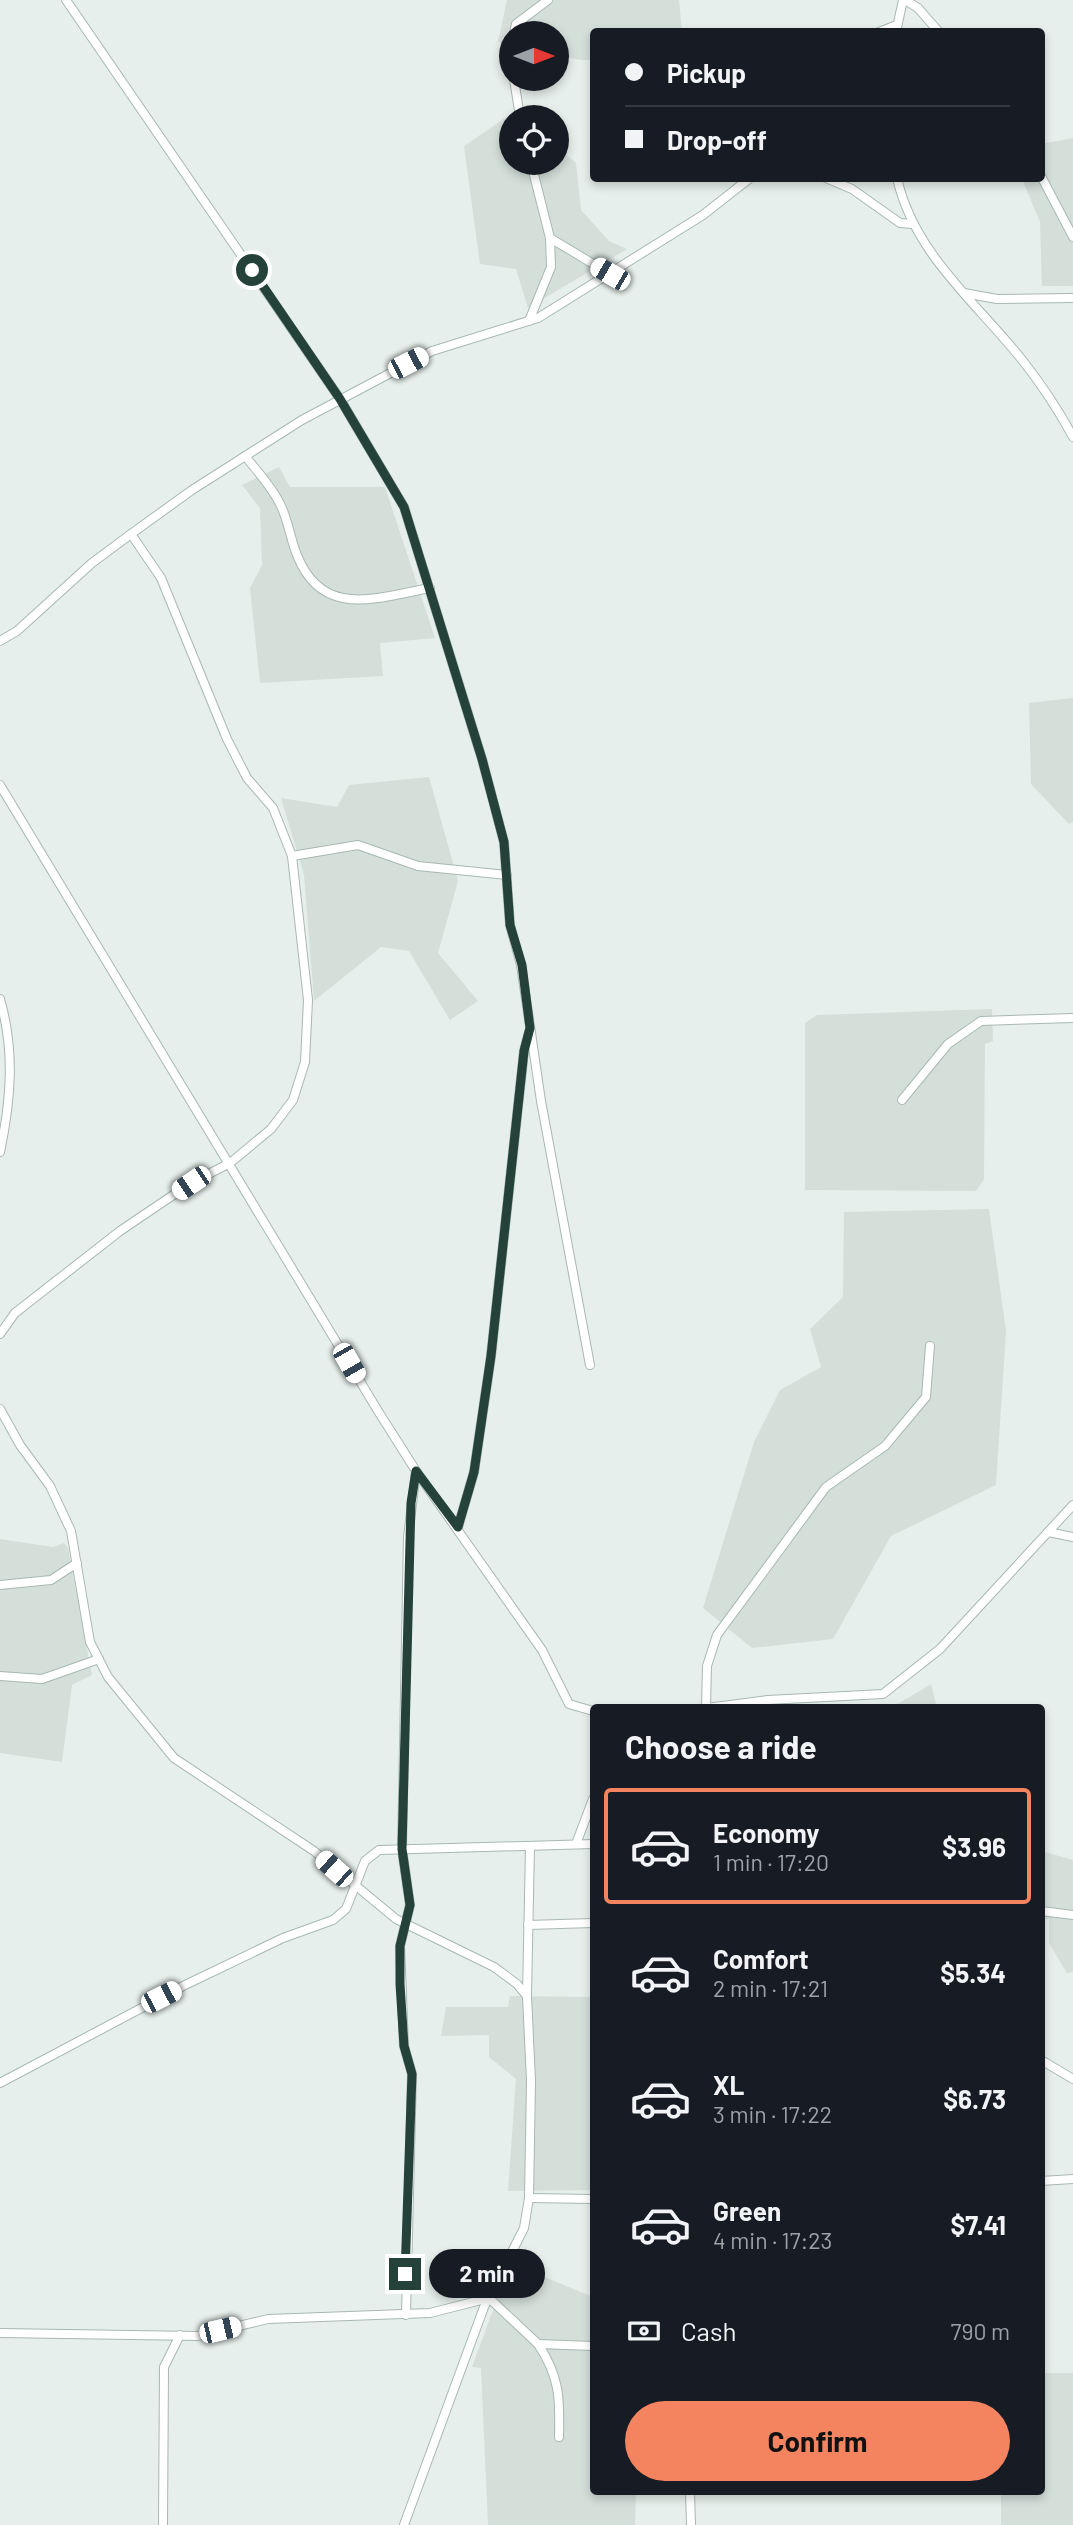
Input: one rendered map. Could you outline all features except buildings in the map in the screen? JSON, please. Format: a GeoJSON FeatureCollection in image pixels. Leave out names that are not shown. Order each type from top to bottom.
{"type":"FeatureCollection","features":[{"type":"Feature","properties":{"kind":"lane"},"geometry":{"type":"LineString","coordinates":[[66,0],[340,399],[404,507],[485,771],[504,842],[510,925],[522,965],[530,1028],[590,1365]]}},
{"type":"Feature","properties":{"kind":"lane"},"geometry":{"type":"LineString","coordinates":[[520,21],[548,0]]}},
{"type":"Feature","properties":{"kind":"lane"},"geometry":{"type":"LineString","coordinates":[[896,28],[904,0],[918,8],[936,28]]}},
{"type":"Feature","properties":{"kind":"lane"},"geometry":{"type":"LineString","coordinates":[[529,321],[551,267],[550,237],[534,175]]}},
{"type":"Feature","properties":{"kind":"lane"},"geometry":{"type":"LineString","coordinates":[[0,641],[17,631],[92,562],[246,456],[340,399],[432,351],[529,321],[704,215],[745,182]]}},
{"type":"Feature","properties":{"kind":"lane"},"geometry":{"type":"LineString","coordinates":[[835,182],[852,189],[900,223],[913,224]]}},
{"type":"Feature","properties":{"kind":"lane"},"geometry":{"type":"LineString","coordinates":[[898,182],[902,201],[921,241],[1024,362],[1073,437]]}},
{"type":"Feature","properties":{"kind":"lane"},"geometry":{"type":"LineString","coordinates":[[1044,182],[1073,237]]}},
{"type":"Feature","properties":{"kind":"lane"},"geometry":{"type":"LineString","coordinates":[[550,237],[610,274]]}},
{"type":"Feature","properties":{"kind":"lane"},"geometry":{"type":"LineString","coordinates":[[964,293],[996,299],[1073,298]]}},
{"type":"Feature","properties":{"kind":"lane"},"geometry":{"type":"LineString","coordinates":[[246,456],[281,504],[297,555],[309,580],[334,598],[367,599],[430,588]]}},
{"type":"Feature","properties":{"kind":"lane"},"geometry":{"type":"LineString","coordinates":[[0,1334],[15,1313],[120,1231],[191,1183],[230,1163],[271,1129],[293,1100],[305,1062],[308,1000],[292,856],[273,808],[247,778],[227,739],[161,578],[131,534]]}},
{"type":"Feature","properties":{"kind":"lane"},"geometry":{"type":"LineString","coordinates":[[0,785],[416,1471],[458,1527],[542,1650],[569,1704],[590,1710]]}},
{"type":"Feature","properties":{"kind":"lane"},"geometry":{"type":"LineString","coordinates":[[292,856],[358,845],[418,866],[507,875]]}},
{"type":"Feature","properties":{"kind":"lane"},"geometry":{"type":"LineString","coordinates":[[0,999],[8,1027],[11,1065],[8,1116],[0,1152]]}},
{"type":"Feature","properties":{"kind":"lane"},"geometry":{"type":"LineString","coordinates":[[901,1100],[948,1044],[981,1021],[1073,1018]]}},
{"type":"Feature","properties":{"kind":"lane"},"geometry":{"type":"LineString","coordinates":[[458,1527],[474,1472],[489,1369],[524,1051],[530,1028]]}},
{"type":"Feature","properties":{"kind":"lane"},"geometry":{"type":"LineString","coordinates":[[706,1704],[707,1666],[717,1635],[826,1487],[885,1446],[926,1397],[930,1346]]}},
{"type":"Feature","properties":{"kind":"lane"},"geometry":{"type":"LineString","coordinates":[[0,1409],[20,1445],[50,1486],[71,1531],[90,1642],[114,1686],[174,1758],[314,1851],[354,1887],[407,1924],[494,1967],[517,1984],[527,1996]]}},
{"type":"Feature","properties":{"kind":"lane"},"geometry":{"type":"LineString","coordinates":[[406,2315],[412,2074],[404,2046],[400,1946],[410,1905],[402,1849],[408,1537],[416,1471]]}},
{"type":"Feature","properties":{"kind":"lane"},"geometry":{"type":"LineString","coordinates":[[737,1704],[883,1694],[940,1649],[1073,1504]]}},
{"type":"Feature","properties":{"kind":"lane"},"geometry":{"type":"LineString","coordinates":[[1048,1532],[1073,1537]]}},
{"type":"Feature","properties":{"kind":"lane"},"geometry":{"type":"LineString","coordinates":[[0,1585],[51,1580],[77,1563]]}},
{"type":"Feature","properties":{"kind":"lane"},"geometry":{"type":"LineString","coordinates":[[0,1676],[42,1679],[99,1659]]}},
{"type":"Feature","properties":{"kind":"lane"},"geometry":{"type":"LineString","coordinates":[[576,1844],[590,1807]]}},
{"type":"Feature","properties":{"kind":"lane"},"geometry":{"type":"LineString","coordinates":[[0,2083],[183,1986],[283,1938],[333,1920],[346,1909],[365,1861],[379,1850],[590,1844]]}},
{"type":"Feature","properties":{"kind":"lane"},"geometry":{"type":"LineString","coordinates":[[404,2525],[489,2298],[524,2228],[529,2198],[531,2081],[527,1996],[530,1846]]}},
{"type":"Feature","properties":{"kind":"lane"},"geometry":{"type":"LineString","coordinates":[[1045,1912],[1073,1915]]}},
{"type":"Feature","properties":{"kind":"lane"},"geometry":{"type":"LineString","coordinates":[[528,1925],[590,1923]]}},
{"type":"Feature","properties":{"kind":"lane"},"geometry":{"type":"LineString","coordinates":[[1045,2062],[1073,2079]]}},
{"type":"Feature","properties":{"kind":"lane"},"geometry":{"type":"LineString","coordinates":[[1045,2181],[1073,2179]]}},
{"type":"Feature","properties":{"kind":"lane"},"geometry":{"type":"LineString","coordinates":[[529,2198],[590,2199]]}},
{"type":"Feature","properties":{"kind":"lane"},"geometry":{"type":"LineString","coordinates":[[0,2333],[197,2336],[268,2319],[430,2313],[489,2298]]}},
{"type":"Feature","properties":{"kind":"lane"},"geometry":{"type":"LineString","coordinates":[[489,2298],[538,2344],[552,2368],[560,2392],[559,2437]]}},
{"type":"Feature","properties":{"kind":"lane"},"geometry":{"type":"LineString","coordinates":[[163,2525],[163,2367],[180,2335]]}},
{"type":"Feature","properties":{"kind":"lane"},"geometry":{"type":"LineString","coordinates":[[538,2344],[590,2346]]}},
{"type":"Feature","properties":{"kind":"lane"},"geometry":{"type":"LineString","coordinates":[[690,2495],[691,2525]]}},
{"type":"Feature","properties":{"kind":"shaded area"},"geometry":{"type":"Polygon","coordinates":[[[507,0],[679,0],[682,28],[590,28],[590,60],[569,58],[569,21],[502,21],[507,0]]]}},
{"type":"Feature","properties":{"kind":"shaded area"},"geometry":{"type":"Polygon","coordinates":[[[499,122],[499,175],[569,175],[569,157],[576,163],[581,210],[609,241],[627,249],[528,308],[516,269],[480,264],[464,146],[499,122]]]}},
{"type":"Feature","properties":{"kind":"shaded area"},"geometry":{"type":"Polygon","coordinates":[[[1073,138],[1073,286],[1042,286],[1040,222],[1023,182],[1045,182],[1045,143],[1073,138]]]}},
{"type":"Feature","properties":{"kind":"shaded area"},"geometry":{"type":"Polygon","coordinates":[[[279,467],[290,487],[385,487],[435,638],[380,643],[383,676],[260,683],[250,588],[262,565],[260,508],[242,485],[279,467]]]}},
{"type":"Feature","properties":{"kind":"shaded area"},"geometry":{"type":"Polygon","coordinates":[[[1073,698],[1073,822],[1069,824],[1031,784],[1029,703],[1073,698]]]}},
{"type":"Feature","properties":{"kind":"shaded area"},"geometry":{"type":"Polygon","coordinates":[[[429,777],[458,881],[438,953],[478,1001],[450,1020],[409,951],[381,947],[314,1001],[304,875],[281,798],[337,807],[349,785],[429,777]]]}},
{"type":"Feature","properties":{"kind":"shaded area"},"geometry":{"type":"Polygon","coordinates":[[[992,1009],[993,1041],[985,1044],[984,1179],[976,1191],[805,1190],[805,1023],[817,1015],[992,1009]]]}},
{"type":"Feature","properties":{"kind":"shaded area"},"geometry":{"type":"Polygon","coordinates":[[[989,1209],[1006,1331],[996,1485],[891,1536],[833,1639],[752,1648],[703,1608],[754,1442],[780,1390],[821,1367],[810,1329],[843,1297],[844,1212],[989,1209]]]}},
{"type":"Feature","properties":{"kind":"shaded area"},"geometry":{"type":"Polygon","coordinates":[[[0,1539],[53,1547],[64,1543],[68,1548],[92,1675],[72,1685],[62,1762],[0,1753],[0,1539]]]}},
{"type":"Feature","properties":{"kind":"shaded area"},"geometry":{"type":"Polygon","coordinates":[[[931,1684],[936,1704],[898,1704],[931,1684]]]}},
{"type":"Feature","properties":{"kind":"shaded area"},"geometry":{"type":"Polygon","coordinates":[[[1045,1852],[1073,1860],[1073,1972],[1067,1973],[1049,1943],[1049,1919],[1045,1919],[1045,1852]]]}},
{"type":"Feature","properties":{"kind":"shaded area"},"geometry":{"type":"Polygon","coordinates":[[[510,1996],[590,1997],[590,2190],[508,2191],[516,2079],[489,2057],[489,2035],[441,2036],[446,2007],[508,2007],[510,1996]]]}},
{"type":"Feature","properties":{"kind":"shaded area"},"geometry":{"type":"Polygon","coordinates":[[[521,2267],[590,2296],[590,2495],[636,2495],[635,2525],[488,2525],[481,2368],[472,2367],[499,2294],[521,2267]]]}},
{"type":"Feature","properties":{"kind":"shaded area"},"geometry":{"type":"Polygon","coordinates":[[[1045,2373],[1073,2373],[1073,2525],[1001,2525],[1001,2495],[1045,2495],[1045,2373]]]}},
{"type":"Feature","properties":{"kind":"route"},"geometry":{"type":"LineString","coordinates":[[252,270],[340,399],[392,482],[404,507],[482,759],[504,842],[510,925],[522,965],[530,1028],[524,1051],[491,1356],[474,1472],[458,1527],[416,1471],[411,1503],[408,1537],[402,1849],[410,1905],[400,1946],[404,2046],[412,2074],[405,2274]]}}]}
